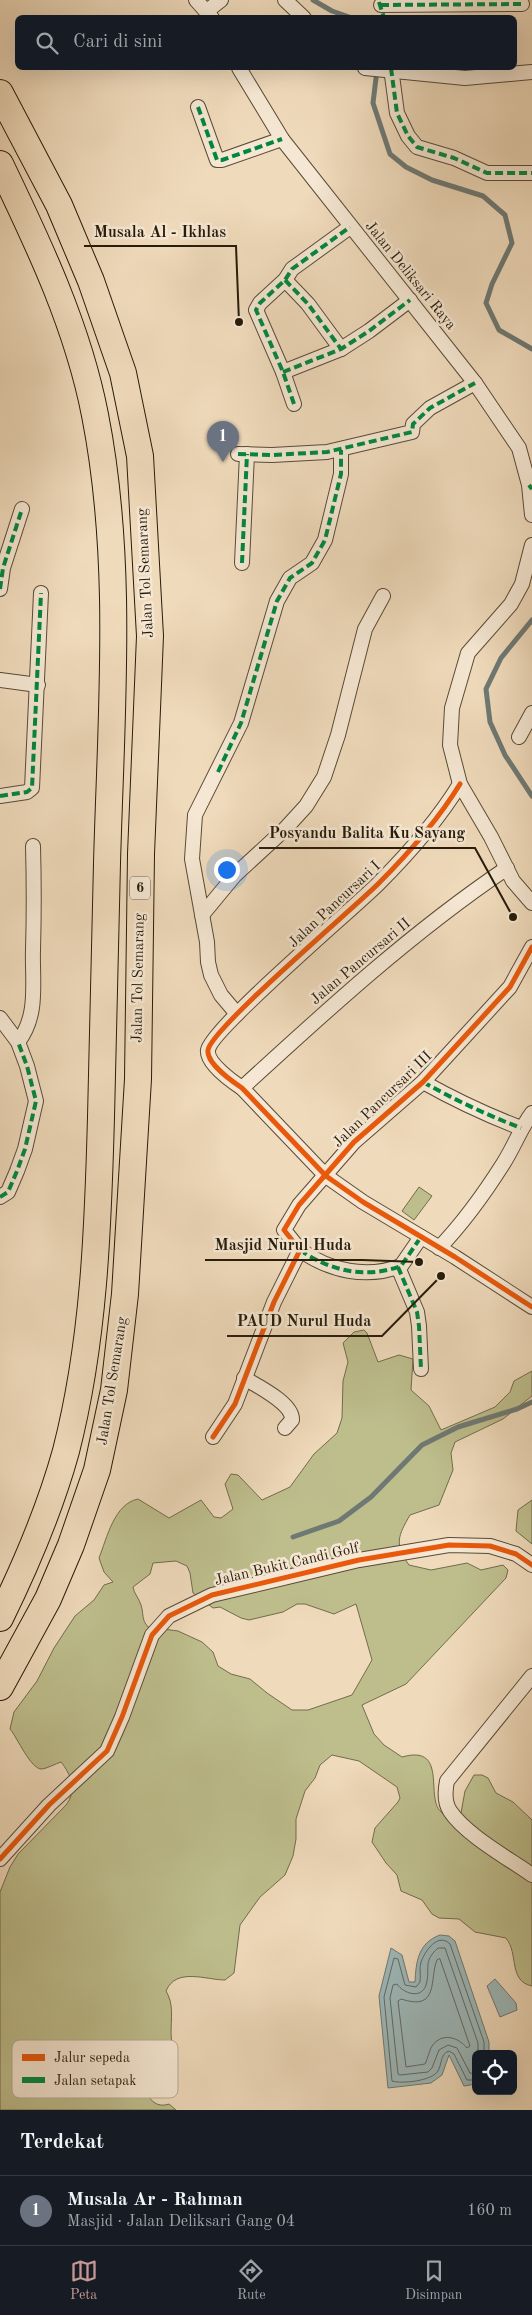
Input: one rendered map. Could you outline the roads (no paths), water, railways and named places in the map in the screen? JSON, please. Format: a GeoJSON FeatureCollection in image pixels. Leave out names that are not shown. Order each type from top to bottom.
{"type":"FeatureCollection","features":[{"type":"Feature","properties":{"kind":"highway","name":"Jalan Tol Semarang"},"geometry":{"type":"LineString","coordinates":[[0,93],[59,205],[91,281],[123,373],[140,456],[150,636],[141,854],[138,1079],[126,1294],[114,1390],[97,1470],[71,1544],[48,1599],[0,1687]]}},
{"type":"Feature","properties":{"kind":"highway","name":"Jalan Tol Semarang"},"geometry":{"type":"LineString","coordinates":[[0,164],[28,221],[59,295],[85,374],[96,416],[112,552],[113,579],[99,1198],[89,1330],[66,1451],[26,1565],[0,1618]]}},
{"type":"Feature","properties":{"kind":"street"},"geometry":{"type":"LineString","coordinates":[[196,0],[210,14],[221,0]]}},
{"type":"Feature","properties":{"kind":"street"},"geometry":{"type":"LineString","coordinates":[[285,0],[301,15]]}},
{"type":"Feature","properties":{"kind":"street"},"geometry":{"type":"LineString","coordinates":[[381,8],[522,4]]}},
{"type":"Feature","properties":{"kind":"street","name":"Jalan Deliksari Raya"},"geometry":{"type":"LineString","coordinates":[[239,70],[282,139],[475,384],[518,448],[530,487],[532,515]]}},
{"type":"Feature","properties":{"kind":"street"},"geometry":{"type":"LineString","coordinates":[[532,72],[466,78],[390,70],[396,113],[408,136],[417,147],[454,158],[487,173],[532,173]]}},
{"type":"Feature","properties":{"kind":"street"},"geometry":{"type":"LineString","coordinates":[[198,107],[218,160],[282,139]]}},
{"type":"Feature","properties":{"kind":"street"},"geometry":{"type":"LineString","coordinates":[[294,404],[283,372],[256,314],[260,303],[285,280],[292,270],[350,227]]}},
{"type":"Feature","properties":{"kind":"street"},"geometry":{"type":"LineString","coordinates":[[285,280],[308,304],[341,349]]}},
{"type":"Feature","properties":{"kind":"street"},"geometry":{"type":"LineString","coordinates":[[283,372],[341,349],[369,331],[410,300]]}},
{"type":"Feature","properties":{"kind":"street"},"geometry":{"type":"LineString","coordinates":[[242,563],[243,454],[272,455],[327,452],[413,432],[413,424],[430,408],[475,384]]}},
{"type":"Feature","properties":{"kind":"street"},"geometry":{"type":"LineString","coordinates":[[237,1014],[222,995],[211,975],[192,859],[196,815],[241,723],[277,601],[290,578],[312,563],[325,540],[341,474],[341,450]]}},
{"type":"Feature","properties":{"kind":"street"},"geometry":{"type":"LineString","coordinates":[[0,589],[3,568],[22,509]]}},
{"type":"Feature","properties":{"kind":"street"},"geometry":{"type":"LineString","coordinates":[[532,545],[522,584],[511,604],[468,653],[452,708],[450,746],[460,784],[513,880],[532,903]]}},
{"type":"Feature","properties":{"kind":"street"},"geometry":{"type":"LineString","coordinates":[[0,796],[27,792],[32,788],[41,593]]}},
{"type":"Feature","properties":{"kind":"street"},"geometry":{"type":"LineString","coordinates":[[202,915],[235,875],[285,829],[306,806],[324,777],[338,735],[365,629],[383,596]]}},
{"type":"Feature","properties":{"kind":"street"},"geometry":{"type":"LineString","coordinates":[[0,680],[38,685]]}},
{"type":"Feature","properties":{"kind":"street"},"geometry":{"type":"LineString","coordinates":[[519,737],[532,714]]}},
{"type":"Feature","properties":{"kind":"street","name":"Jalan Pancursari I"},"geometry":{"type":"LineString","coordinates":[[460,784],[426,830],[379,883],[315,940],[237,1014],[211,1042],[208,1050],[209,1058],[228,1078],[242,1088],[326,1176],[362,1202],[532,1307]]}},
{"type":"Feature","properties":{"kind":"street"},"geometry":{"type":"LineString","coordinates":[[18,1042],[26,1032],[32,1012],[34,988],[33,846]]}},
{"type":"Feature","properties":{"kind":"street","name":"Jalan Pancursari II"},"geometry":{"type":"LineString","coordinates":[[242,1088],[372,972],[480,886],[507,868]]}},
{"type":"Feature","properties":{"kind":"street","name":"Jalan Pancursari III"},"geometry":{"type":"LineString","coordinates":[[300,1250],[286,1233],[286,1225],[299,1206],[354,1142],[423,1082],[510,986],[532,947]]}},
{"type":"Feature","properties":{"kind":"street"},"geometry":{"type":"LineString","coordinates":[[0,1018],[18,1042],[27,1066],[36,1101],[25,1149],[17,1171],[8,1192],[0,1197]]}},
{"type":"Feature","properties":{"kind":"street"},"geometry":{"type":"LineString","coordinates":[[423,1082],[473,1108],[521,1128]]}},
{"type":"Feature","properties":{"kind":"street"},"geometry":{"type":"LineString","coordinates":[[439,1248],[464,1222],[504,1162],[521,1128],[532,1113]]}},
{"type":"Feature","properties":{"kind":"street"},"geometry":{"type":"LineString","coordinates":[[213,1437],[235,1404],[274,1302],[300,1250],[327,1266],[342,1270],[370,1272],[398,1267],[421,1237]]}},
{"type":"Feature","properties":{"kind":"street"},"geometry":{"type":"LineString","coordinates":[[398,1267],[416,1312],[419,1326],[421,1369]]}},
{"type":"Feature","properties":{"kind":"street"},"geometry":{"type":"LineString","coordinates":[[244,1378],[275,1397],[290,1410],[292,1420],[285,1428]]}},
{"type":"Feature","properties":{"kind":"street","name":"Jalan Bukit Candi Golf"},"geometry":{"type":"LineString","coordinates":[[0,1859],[49,1805],[107,1751],[122,1717],[152,1636],[169,1616],[212,1595],[359,1560],[449,1545],[490,1546],[516,1554],[532,1565]]}},
{"type":"Feature","properties":{"kind":"street"},"geometry":{"type":"LineString","coordinates":[[530,1870],[462,1825],[450,1810],[445,1793],[447,1781],[532,1676]]}},
{"type":"Feature","properties":{"kind":"water"},"geometry":{"type":"Polygon","coordinates":[[[440,1935],[449,1936],[455,1941],[489,2042],[489,2050],[472,2050],[472,2085],[464,2086],[449,2055],[442,2075],[431,2083],[388,2088],[379,1996],[391,1948],[402,1955],[409,1982],[415,1982],[416,1967],[420,1954],[427,1943],[440,1935]]]}},
{"type":"Feature","properties":{"kind":"water"},"geometry":{"type":"Polygon","coordinates":[[[495,1979],[516,2003],[517,2010],[500,2017],[487,1986],[495,1979]]]}},
{"type":"Feature","properties":{"kind":"waterway"},"geometry":{"type":"LineString","coordinates":[[313,0],[343,15]]}},
{"type":"Feature","properties":{"kind":"waterway"},"geometry":{"type":"LineString","coordinates":[[377,70],[373,103],[390,154],[406,167],[432,180],[483,196],[505,215],[512,243],[492,284],[486,303],[499,330],[532,349]]}},
{"type":"Feature","properties":{"kind":"waterway"},"geometry":{"type":"LineString","coordinates":[[532,620],[501,658],[486,689],[490,722],[505,755],[532,796]]}},
{"type":"Feature","properties":{"kind":"waterway"},"geometry":{"type":"LineString","coordinates":[[293,1537],[339,1521],[371,1497],[422,1445],[458,1427],[517,1409],[532,1402]]}},
{"type":"Feature","properties":{"kind":"place","name":"Musala Al - Ikhlas"},"geometry":{"type":"Point","coordinates":[239,322]}},
{"type":"Feature","properties":{"kind":"place","name":"Musala Ar - Rahman"},"geometry":{"type":"Point","coordinates":[223,462]}},
{"type":"Feature","properties":{"kind":"place","name":"Posyandu Balita Ku Sayang"},"geometry":{"type":"Point","coordinates":[513,917]}},
{"type":"Feature","properties":{"kind":"place","name":"Masjid Nurul Huda"},"geometry":{"type":"Point","coordinates":[419,1262]}},
{"type":"Feature","properties":{"kind":"place","name":"PAUD Nurul Huda"},"geometry":{"type":"Point","coordinates":[441,1276]}}]}
